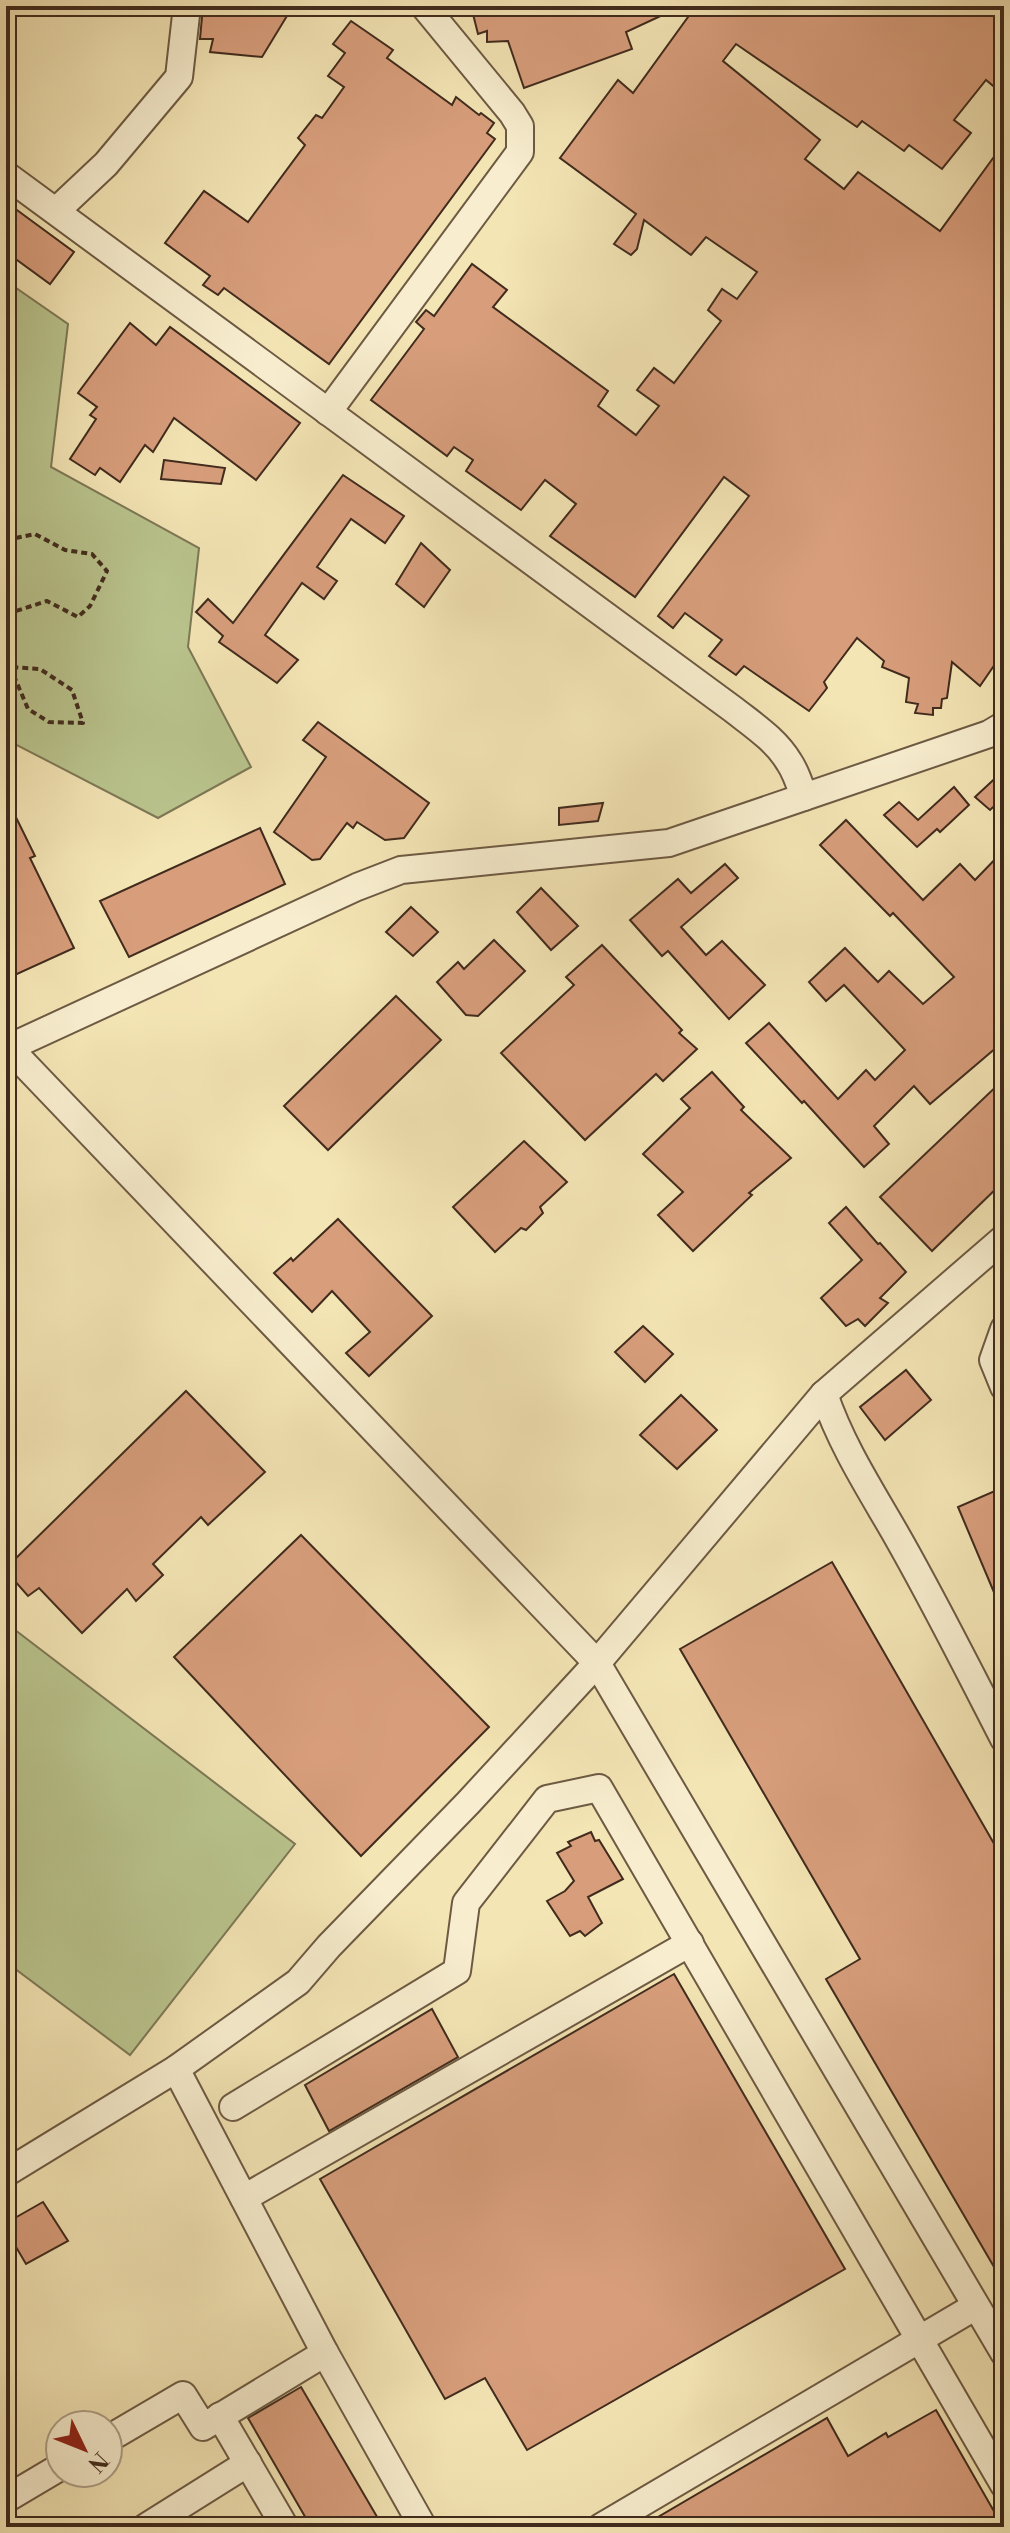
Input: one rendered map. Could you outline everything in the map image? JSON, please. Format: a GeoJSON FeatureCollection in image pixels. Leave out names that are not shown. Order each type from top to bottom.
{"type":"FeatureCollection","features":[{"type":"Feature","properties":{"kind":"street"},"geometry":{"type":"LineString","coordinates":[[56,211],[106,164],[179,77],[187,6]]}},
{"type":"Feature","properties":{"kind":"street"},"geometry":{"type":"LineString","coordinates":[[328,412],[520,152],[520,126],[512,113],[424,6]]}},
{"type":"Feature","properties":{"kind":"street"},"geometry":{"type":"LineString","coordinates":[[6,175],[766,735],[792,765],[804,797]]}},
{"type":"Feature","properties":{"kind":"street"},"geometry":{"type":"LineString","coordinates":[[1004,725],[989,734],[669,843],[401,870],[357,887],[8,1049],[597,1663],[1004,2353]]}},
{"type":"Feature","properties":{"kind":"street"},"geometry":{"type":"LineString","coordinates":[[6,2173],[176,2069],[298,1982],[597,1663],[824,1394],[1004,1238]]}},
{"type":"Feature","properties":{"kind":"street"},"geometry":{"type":"LineString","coordinates":[[1004,1329],[993,1360],[1004,1387]]}},
{"type":"Feature","properties":{"kind":"street"},"geometry":{"type":"LineString","coordinates":[[824,1394],[858,1471],[894,1531],[1004,1739]]}},
{"type":"Feature","properties":{"kind":"street"},"geometry":{"type":"LineString","coordinates":[[233,2107],[457,1971],[466,1903],[547,1799],[599,1788],[1004,2485]]}},
{"type":"Feature","properties":{"kind":"street"},"geometry":{"type":"LineString","coordinates":[[244,2198],[690,1943]]}},
{"type":"Feature","properties":{"kind":"street"},"geometry":{"type":"LineString","coordinates":[[176,2069],[325,2353],[423,2527]]}},
{"type":"Feature","properties":{"kind":"street"},"geometry":{"type":"LineString","coordinates":[[601,2527],[976,2306]]}},
{"type":"Feature","properties":{"kind":"street"},"geometry":{"type":"LineString","coordinates":[[124,2430],[183,2395],[203,2427],[325,2353]]}},
{"type":"Feature","properties":{"kind":"street"},"geometry":{"type":"LineString","coordinates":[[220,2416],[285,2527]]}},
{"type":"Feature","properties":{"kind":"street"},"geometry":{"type":"LineString","coordinates":[[146,2527],[248,2463]]}},
{"type":"Feature","properties":{"kind":"street"},"geometry":{"type":"LineString","coordinates":[[6,2499],[44,2476]]}},
{"type":"Feature","properties":{"kind":"path"},"geometry":{"type":"LineString","coordinates":[[6,540],[35,534],[65,550],[92,554],[107,571],[90,606],[78,617],[47,601],[16,611],[6,621]]}},
{"type":"Feature","properties":{"kind":"path"},"geometry":{"type":"LineString","coordinates":[[6,657],[10,667],[28,709],[49,722],[83,723],[72,690],[40,669],[10,667]]}},
{"type":"Feature","properties":{"kind":"green space"},"geometry":{"type":"Polygon","coordinates":[[[6,281],[68,324],[51,467],[199,548],[188,647],[251,767],[158,818],[13,743],[6,746],[6,281]]]}},
{"type":"Feature","properties":{"kind":"green space"},"geometry":{"type":"Polygon","coordinates":[[[6,1623],[295,1844],[130,2055],[6,1962],[6,1623]]]}},
{"type":"Feature","properties":{"kind":"building"},"geometry":{"type":"Polygon","coordinates":[[[203,6],[293,6],[262,57],[210,52],[213,39],[200,39],[203,6]]]}},
{"type":"Feature","properties":{"kind":"building"},"geometry":{"type":"Polygon","coordinates":[[[471,6],[682,6],[626,32],[632,49],[524,88],[508,41],[487,42],[487,31],[478,34],[471,6]]]}},
{"type":"Feature","properties":{"kind":"building"},"geometry":{"type":"Polygon","coordinates":[[[696,6],[1004,6],[1004,95],[986,80],[954,120],[971,133],[942,169],[909,145],[904,151],[862,121],[857,127],[736,44],[723,61],[820,140],[805,159],[844,189],[858,172],[940,231],[1004,143],[1004,651],[980,686],[952,662],[947,698],[942,699],[941,708],[933,708],[933,715],[915,713],[918,704],[906,702],[909,678],[882,667],[884,661],[857,638],[824,682],[827,688],[809,711],[744,666],[736,675],[709,656],[722,640],[685,613],[673,628],[658,616],[749,496],[724,477],[635,597],[550,536],[576,504],[545,480],[521,510],[466,471],[473,460],[454,447],[447,456],[371,400],[424,329],[416,322],[426,310],[434,316],[472,264],[507,290],[493,307],[608,391],[598,406],[636,435],[659,406],[637,390],[654,368],[674,383],[721,321],[708,310],[722,289],[737,299],[757,272],[706,237],[691,255],[644,220],[637,249],[631,255],[614,244],[636,214],[560,158],[618,80],[633,93],[696,6]]]}},
{"type":"Feature","properties":{"kind":"building"},"geometry":{"type":"Polygon","coordinates":[[[351,21],[393,50],[387,58],[452,105],[456,97],[494,123],[487,133],[495,139],[329,364],[224,288],[218,295],[203,285],[210,276],[165,243],[204,191],[248,222],[305,145],[298,138],[316,115],[322,118],[344,87],[328,76],[345,53],[333,44],[351,21]]]}},
{"type":"Feature","properties":{"kind":"building"},"geometry":{"type":"Polygon","coordinates":[[[6,202],[74,252],[50,284],[6,252],[6,202]]]}},
{"type":"Feature","properties":{"kind":"building"},"geometry":{"type":"Polygon","coordinates":[[[130,323],[156,345],[170,327],[300,423],[256,480],[174,418],[153,452],[145,445],[120,482],[100,468],[95,475],[70,459],[96,419],[90,415],[97,407],[78,393],[130,323]]]}},
{"type":"Feature","properties":{"kind":"building"},"geometry":{"type":"Polygon","coordinates":[[[164,460],[225,468],[221,484],[161,479],[164,460]]]}},
{"type":"Feature","properties":{"kind":"building"},"geometry":{"type":"Polygon","coordinates":[[[343,475],[404,516],[385,543],[351,519],[317,567],[337,581],[324,599],[302,583],[265,635],[298,660],[277,683],[219,642],[223,636],[196,612],[208,599],[233,623],[343,475]]]}},
{"type":"Feature","properties":{"kind":"building"},"geometry":{"type":"Polygon","coordinates":[[[421,543],[450,570],[424,607],[396,584],[421,543]]]}},
{"type":"Feature","properties":{"kind":"building"},"geometry":{"type":"Polygon","coordinates":[[[318,722],[429,803],[404,838],[385,840],[357,822],[353,828],[347,823],[320,859],[312,860],[274,832],[326,757],[303,740],[318,722]]]}},
{"type":"Feature","properties":{"kind":"building"},"geometry":{"type":"Polygon","coordinates":[[[1004,770],[1004,797],[990,810],[975,797],[1004,770]]]}},
{"type":"Feature","properties":{"kind":"building"},"geometry":{"type":"Polygon","coordinates":[[[954,787],[969,805],[940,832],[937,829],[917,847],[884,815],[899,802],[918,820],[954,787]]]}},
{"type":"Feature","properties":{"kind":"building"},"geometry":{"type":"Polygon","coordinates":[[[6,797],[35,856],[30,858],[74,948],[6,979],[6,797]]]}},
{"type":"Feature","properties":{"kind":"building"},"geometry":{"type":"Polygon","coordinates":[[[603,803],[598,821],[559,825],[559,808],[603,803]]]}},
{"type":"Feature","properties":{"kind":"building"},"geometry":{"type":"Polygon","coordinates":[[[846,820],[923,900],[960,864],[975,880],[1004,850],[1004,1041],[930,1104],[914,1086],[874,1126],[889,1144],[864,1167],[746,1043],[769,1023],[838,1099],[866,1070],[875,1080],[905,1050],[844,985],[826,1001],[809,982],[845,948],[878,982],[889,971],[923,1004],[954,977],[893,913],[890,916],[820,845],[846,820]]]}},
{"type":"Feature","properties":{"kind":"building"},"geometry":{"type":"Polygon","coordinates":[[[260,828],[285,884],[129,957],[100,901],[260,828]]]}},
{"type":"Feature","properties":{"kind":"building"},"geometry":{"type":"Polygon","coordinates":[[[725,864],[738,878],[681,927],[706,955],[722,941],[765,985],[729,1019],[668,951],[662,956],[630,920],[678,879],[691,893],[725,864]]]}},
{"type":"Feature","properties":{"kind":"building"},"geometry":{"type":"Polygon","coordinates":[[[541,888],[578,926],[551,950],[517,912],[541,888]]]}},
{"type":"Feature","properties":{"kind":"building"},"geometry":{"type":"Polygon","coordinates":[[[411,907],[438,932],[413,956],[386,932],[411,907]]]}},
{"type":"Feature","properties":{"kind":"building"},"geometry":{"type":"Polygon","coordinates":[[[494,940],[525,971],[478,1016],[466,1015],[437,982],[458,962],[464,969],[494,940]]]}},
{"type":"Feature","properties":{"kind":"building"},"geometry":{"type":"Polygon","coordinates":[[[602,945],[682,1030],[679,1033],[697,1049],[663,1081],[656,1074],[585,1140],[501,1053],[574,985],[566,977],[602,945]]]}},
{"type":"Feature","properties":{"kind":"building"},"geometry":{"type":"Polygon","coordinates":[[[396,996],[441,1040],[328,1150],[284,1106],[396,996]]]}},
{"type":"Feature","properties":{"kind":"building"},"geometry":{"type":"Polygon","coordinates":[[[712,1072],[744,1107],[741,1110],[791,1158],[749,1193],[752,1195],[693,1251],[658,1215],[683,1192],[643,1154],[690,1108],[681,1099],[712,1072]]]}},
{"type":"Feature","properties":{"kind":"building"},"geometry":{"type":"Polygon","coordinates":[[[1004,1079],[1004,1181],[932,1251],[880,1197],[1004,1079]]]}},
{"type":"Feature","properties":{"kind":"building"},"geometry":{"type":"Polygon","coordinates":[[[524,1141],[567,1182],[540,1207],[543,1213],[526,1230],[521,1228],[495,1252],[453,1207],[524,1141]]]}},
{"type":"Feature","properties":{"kind":"building"},"geometry":{"type":"Polygon","coordinates":[[[846,1207],[906,1272],[880,1298],[888,1303],[865,1326],[858,1319],[846,1326],[821,1298],[862,1260],[829,1223],[846,1207]]]}},
{"type":"Feature","properties":{"kind":"building"},"geometry":{"type":"Polygon","coordinates":[[[338,1219],[432,1316],[369,1376],[346,1353],[370,1332],[332,1291],[312,1312],[274,1273],[291,1258],[293,1261],[338,1219]]]}},
{"type":"Feature","properties":{"kind":"building"},"geometry":{"type":"Polygon","coordinates":[[[643,1326],[673,1354],[645,1382],[615,1352],[643,1326]]]}},
{"type":"Feature","properties":{"kind":"building"},"geometry":{"type":"Polygon","coordinates":[[[906,1370],[931,1400],[885,1440],[860,1407],[906,1370]]]}},
{"type":"Feature","properties":{"kind":"building"},"geometry":{"type":"Polygon","coordinates":[[[186,1391],[265,1472],[208,1525],[201,1517],[153,1564],[163,1575],[136,1601],[127,1589],[82,1633],[39,1588],[28,1596],[6,1568],[186,1391]]]}},
{"type":"Feature","properties":{"kind":"building"},"geometry":{"type":"Polygon","coordinates":[[[681,1395],[717,1430],[677,1469],[640,1435],[681,1395]]]}},
{"type":"Feature","properties":{"kind":"building"},"geometry":{"type":"Polygon","coordinates":[[[1004,1487],[1004,1616],[958,1507],[1004,1487]]]}},
{"type":"Feature","properties":{"kind":"building"},"geometry":{"type":"Polygon","coordinates":[[[301,1535],[489,1727],[361,1856],[174,1657],[301,1535]]]}},
{"type":"Feature","properties":{"kind":"building"},"geometry":{"type":"Polygon","coordinates":[[[832,1562],[1004,1861],[1004,2284],[826,1979],[860,1959],[680,1649],[832,1562]]]}},
{"type":"Feature","properties":{"kind":"building"},"geometry":{"type":"Polygon","coordinates":[[[591,1832],[623,1879],[588,1897],[602,1923],[585,1936],[580,1931],[570,1936],[547,1901],[565,1891],[574,1881],[557,1853],[571,1846],[568,1842],[591,1832]]]}},
{"type":"Feature","properties":{"kind":"building"},"geometry":{"type":"Polygon","coordinates":[[[674,1974],[845,2269],[527,2450],[485,2378],[445,2399],[320,2179],[674,1974]]]}},
{"type":"Feature","properties":{"kind":"building"},"geometry":{"type":"Polygon","coordinates":[[[432,2009],[458,2057],[329,2131],[305,2085],[432,2009]]]}},
{"type":"Feature","properties":{"kind":"building"},"geometry":{"type":"Polygon","coordinates":[[[43,2202],[68,2241],[26,2264],[6,2230],[6,2223],[43,2202]]]}},
{"type":"Feature","properties":{"kind":"building"},"geometry":{"type":"Polygon","coordinates":[[[301,2387],[383,2527],[311,2527],[248,2418],[301,2387]]]}},
{"type":"Feature","properties":{"kind":"building"},"geometry":{"type":"Polygon","coordinates":[[[936,2410],[1003,2527],[641,2527],[827,2418],[848,2456],[886,2433],[888,2437],[936,2410]]]}}]}
